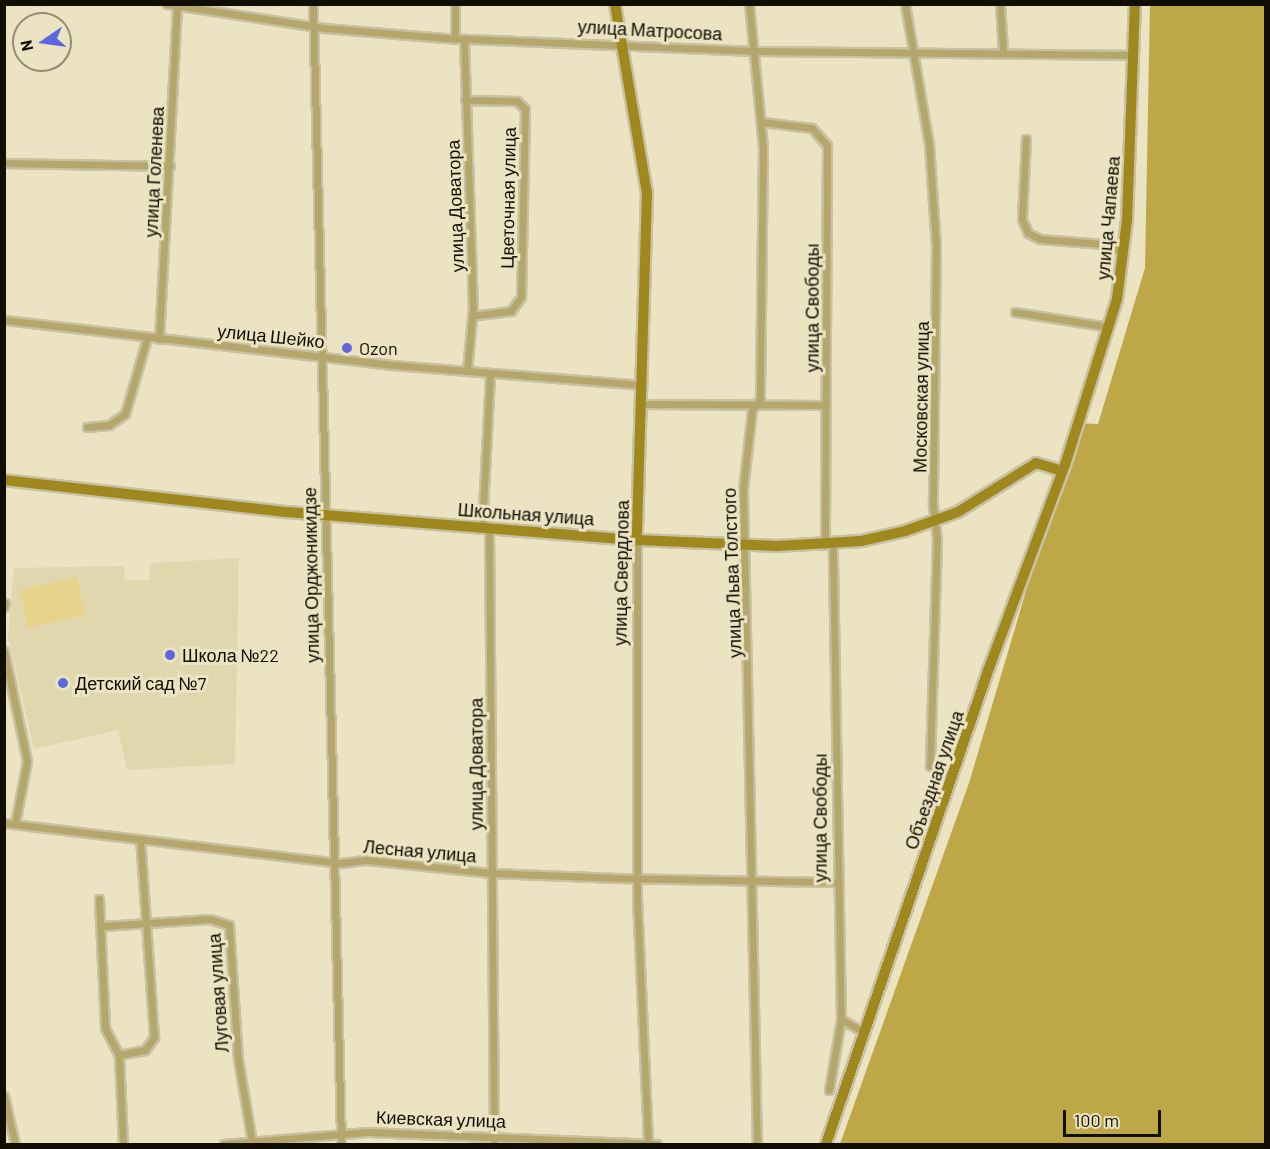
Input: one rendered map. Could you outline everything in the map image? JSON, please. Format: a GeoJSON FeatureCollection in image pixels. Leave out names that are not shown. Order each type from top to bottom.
{"type":"FeatureCollection","features":[{"type":"Feature","properties":{"kind":"street","name":"улица Матросова"},"geometry":{"type":"LineString","coordinates":[[167,4],[313,24],[455,39],[623,42],[755,51],[1003,51],[1134,55]]}},
{"type":"Feature","properties":{"kind":"street","name":"улица Орджоникидзе"},"geometry":{"type":"LineString","coordinates":[[313,4],[332,861],[341,1144]]}},
{"type":"Feature","properties":{"kind":"street"},"geometry":{"type":"LineString","coordinates":[[455,4],[455,39]]}},
{"type":"Feature","properties":{"kind":"street","name":"улица Свердлова"},"geometry":{"type":"LineString","coordinates":[[615,4],[647,192],[637,540],[637,878],[648,1143]]}},
{"type":"Feature","properties":{"kind":"street","name":"улица Льва Толстого"},"geometry":{"type":"LineString","coordinates":[[749,4],[762,122],[758,403],[752,410],[743,489],[747,546],[757,1144]]}},
{"type":"Feature","properties":{"kind":"street","name":"Московская улица"},"geometry":{"type":"LineString","coordinates":[[905,4],[935,204],[939,342],[930,766],[953,778]]}},
{"type":"Feature","properties":{"kind":"street"},"geometry":{"type":"LineString","coordinates":[[1000,4],[1003,51]]}},
{"type":"Feature","properties":{"kind":"street","name":"улица Чапаева"},"geometry":{"type":"LineString","coordinates":[[1076,428],[1109,327],[1123,252],[1136,4]]}},
{"type":"Feature","properties":{"kind":"street","name":"улица Голенева"},"geometry":{"type":"LineString","coordinates":[[159,339],[177,6]]}},
{"type":"Feature","properties":{"kind":"street","name":"улица Доватора"},"geometry":{"type":"LineString","coordinates":[[464,39],[473,316],[467,371]]}},
{"type":"Feature","properties":{"kind":"street","name":"Цветочная улица"},"geometry":{"type":"LineString","coordinates":[[465,100],[517,100],[525,109],[521,297],[512,311],[473,316]]}},
{"type":"Feature","properties":{"kind":"street","name":"улица Свободы"},"geometry":{"type":"LineString","coordinates":[[762,122],[812,128],[827,145],[826,405],[841,1019],[829,1090]]}},
{"type":"Feature","properties":{"kind":"street"},"geometry":{"type":"LineString","coordinates":[[1026,139],[1022,219],[1028,233],[1040,239],[1104,244],[1123,252]]}},
{"type":"Feature","properties":{"kind":"street"},"geometry":{"type":"LineString","coordinates":[[4,163],[170,166]]}},
{"type":"Feature","properties":{"kind":"street"},"geometry":{"type":"LineString","coordinates":[[1015,312],[1109,327]]}},
{"type":"Feature","properties":{"kind":"street","name":"улица Шейко"},"geometry":{"type":"LineString","coordinates":[[4,320],[321,357],[490,374],[642,385]]}},
{"type":"Feature","properties":{"kind":"street"},"geometry":{"type":"LineString","coordinates":[[87,427],[109,425],[125,414],[147,338]]}},
{"type":"Feature","properties":{"kind":"street","name":"улица Доватора"},"geometry":{"type":"LineString","coordinates":[[490,374],[486,528],[494,1144]]}},
{"type":"Feature","properties":{"kind":"street"},"geometry":{"type":"LineString","coordinates":[[641,404],[826,405]]}},
{"type":"Feature","properties":{"kind":"street","name":"Объездная улица"},"geometry":{"type":"LineString","coordinates":[[826,1144],[1076,428]]}},
{"type":"Feature","properties":{"kind":"street","name":"Школьная улица"},"geometry":{"type":"LineString","coordinates":[[4,480],[325,515],[637,540],[747,546],[829,545],[934,521],[971,505],[1036,463],[1062,471]]}},
{"type":"Feature","properties":{"kind":"street"},"geometry":{"type":"LineString","coordinates":[[4,651],[27,761],[15,824]]}},
{"type":"Feature","properties":{"kind":"street","name":"Лесная улица"},"geometry":{"type":"LineString","coordinates":[[4,823],[332,861],[430,865],[490,873],[754,882],[836,882]]}},
{"type":"Feature","properties":{"kind":"street"},"geometry":{"type":"LineString","coordinates":[[119,1054],[145,1050],[154,1037],[148,925],[140,839]]}},
{"type":"Feature","properties":{"kind":"street"},"geometry":{"type":"LineString","coordinates":[[99,899],[103,926],[105,1028],[119,1054],[123,1144]]}},
{"type":"Feature","properties":{"kind":"street","name":"Луговая улица"},"geometry":{"type":"LineString","coordinates":[[103,926],[148,925],[210,919],[229,925],[237,1059],[252,1142]]}},
{"type":"Feature","properties":{"kind":"street"},"geometry":{"type":"LineString","coordinates":[[841,1019],[865,1033]]}},
{"type":"Feature","properties":{"kind":"street"},"geometry":{"type":"LineString","coordinates":[[4,1096],[15,1144]]}},
{"type":"Feature","properties":{"kind":"street","name":"Киевская улица"},"geometry":{"type":"LineString","coordinates":[[224,1144],[341,1134],[494,1136],[657,1144]]}},
{"type":"Feature","properties":{"kind":"shaded area"},"geometry":{"type":"Polygon","coordinates":[[[1150,5],[1265,5],[1265,1144],[840,1144],[969,783],[1076,423],[1098,424],[1145,268],[1150,5]]]}},
{"type":"Feature","properties":{"kind":"shaded area","name":"Школа №22"},"geometry":{"type":"Polygon","coordinates":[[[239,558],[235,764],[127,770],[118,730],[34,749],[8,637],[14,568],[125,566],[124,580],[149,580],[151,563],[239,558]]]}},
{"type":"Feature","properties":{"kind":"shaded area"},"geometry":{"type":"Polygon","coordinates":[[[77,577],[85,615],[28,628],[20,590],[77,577]]]}},
{"type":"Feature","properties":{"kind":"place","name":"Ozon"},"geometry":{"type":"Point","coordinates":[347,348]}},
{"type":"Feature","properties":{"kind":"place","name":"Школа №22"},"geometry":{"type":"Point","coordinates":[170,655]}},
{"type":"Feature","properties":{"kind":"place","name":"Детский сад №7"},"geometry":{"type":"Point","coordinates":[63,683]}}]}
